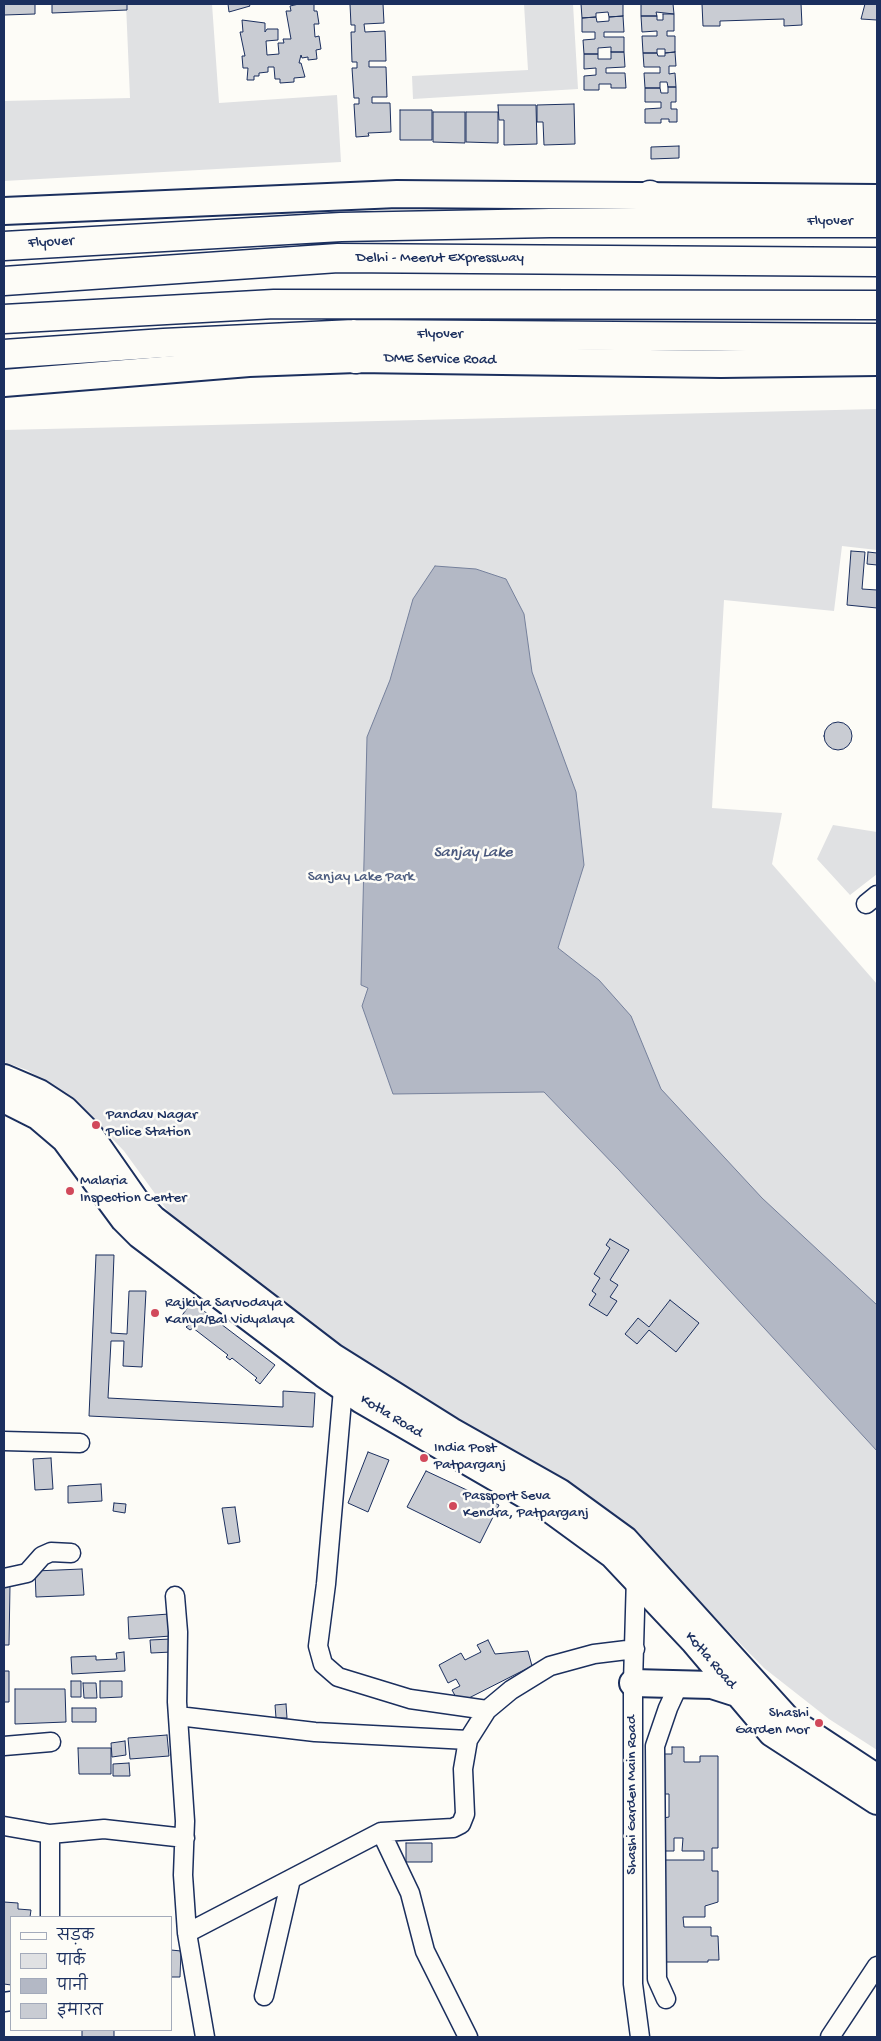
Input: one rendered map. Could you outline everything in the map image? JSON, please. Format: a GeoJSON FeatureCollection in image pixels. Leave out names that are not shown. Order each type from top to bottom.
{"type":"FeatureCollection","features":[{"type":"Feature","properties":{"kind":"highway"},"geometry":{"type":"LineString","coordinates":[[650,194],[650,223]]}},
{"type":"Feature","properties":{"kind":"highway","name":"Flyover"},"geometry":{"type":"LineString","coordinates":[[4,246],[341,227],[650,223],[877,223]]}},
{"type":"Feature","properties":{"kind":"highway","name":"Delhi - Meerut Expressway"},"geometry":{"type":"LineString","coordinates":[[4,281],[338,258],[877,262]]}},
{"type":"Feature","properties":{"kind":"highway"},"geometry":{"type":"LineString","coordinates":[[4,319],[274,304],[877,305]]}},
{"type":"Feature","properties":{"kind":"highway","name":"Flyover"},"geometry":{"type":"LineString","coordinates":[[4,354],[164,343],[355,347],[534,336],[877,338]]}},
{"type":"Feature","properties":{"kind":"main road"},"geometry":{"type":"LineString","coordinates":[[4,211],[397,194],[650,194],[877,198]]}},
{"type":"Feature","properties":{"kind":"main road","name":"DME Service Road"},"geometry":{"type":"LineString","coordinates":[[4,383],[249,363],[355,347],[721,364],[877,362]]}},
{"type":"Feature","properties":{"kind":"main road","name":"Kotla Road"},"geometry":{"type":"LineString","coordinates":[[4,1078],[39,1093],[72,1116],[89,1134],[135,1200],[149,1215],[333,1357],[450,1431],[559,1492],[625,1540],[786,1718],[877,1778]]}},
{"type":"Feature","properties":{"kind":"main road","name":"Kotla Road"},"geometry":{"type":"LineString","coordinates":[[4,1099],[38,1116],[65,1139],[124,1220],[140,1235],[343,1389],[550,1509],[613,1555],[694,1641],[772,1733],[877,1801]]}},
{"type":"Feature","properties":{"kind":"main road"},"geometry":{"type":"LineString","coordinates":[[633,1683],[712,1685],[738,1693]]}},
{"type":"Feature","properties":{"kind":"street"},"geometry":{"type":"LineString","coordinates":[[343,1389],[326,1584],[318,1646],[323,1664],[338,1677],[410,1699],[487,1710]]}},
{"type":"Feature","properties":{"kind":"street"},"geometry":{"type":"LineString","coordinates":[[4,1441],[80,1443]]}},
{"type":"Feature","properties":{"kind":"street"},"geometry":{"type":"LineString","coordinates":[[4,1578],[15,1577],[26,1572],[42,1556],[51,1552],[71,1553]]}},
{"type":"Feature","properties":{"kind":"street","name":"Shashi Garden Main Road"},"geometry":{"type":"LineString","coordinates":[[636,1552],[633,1683],[633,1984],[640,2037]]}},
{"type":"Feature","properties":{"kind":"street"},"geometry":{"type":"LineString","coordinates":[[175,1596],[178,1632],[178,1716],[184,1786],[183,1875],[187,1933],[205,2037]]}},
{"type":"Feature","properties":{"kind":"street"},"geometry":{"type":"LineString","coordinates":[[187,1933],[381,1832],[453,1828],[460,1824],[465,1814],[463,1769],[468,1740],[487,1710],[511,1690],[550,1666],[594,1654],[635,1649]]}},
{"type":"Feature","properties":{"kind":"street"},"geometry":{"type":"LineString","coordinates":[[666,1998],[658,1979],[655,1746],[668,1708],[679,1684]]}},
{"type":"Feature","properties":{"kind":"street"},"geometry":{"type":"LineString","coordinates":[[178,1716],[315,1732],[468,1740]]}},
{"type":"Feature","properties":{"kind":"street"},"geometry":{"type":"LineString","coordinates":[[4,1746],[51,1742]]}},
{"type":"Feature","properties":{"kind":"street"},"geometry":{"type":"LineString","coordinates":[[4,1826],[50,1834],[104,1830],[184,1838]]}},
{"type":"Feature","properties":{"kind":"street"},"geometry":{"type":"LineString","coordinates":[[381,1832],[410,1893],[425,1951],[468,2037]]}},
{"type":"Feature","properties":{"kind":"street"},"geometry":{"type":"LineString","coordinates":[[50,1834],[50,1916]]}},
{"type":"Feature","properties":{"kind":"street"},"geometry":{"type":"LineString","coordinates":[[264,1996],[291,1879]]}},
{"type":"Feature","properties":{"kind":"street"},"geometry":{"type":"LineString","coordinates":[[830,2037],[877,1966]]}},
{"type":"Feature","properties":{"kind":"green space"},"geometry":{"type":"Polygon","coordinates":[[[126,4],[212,4],[219,103],[337,95],[341,162],[4,181],[4,101],[130,98],[126,4]]]}},
{"type":"Feature","properties":{"kind":"green space"},"geometry":{"type":"Polygon","coordinates":[[[524,4],[573,4],[578,89],[413,99],[412,76],[528,70],[524,4]]]}},
{"type":"Feature","properties":{"kind":"green space","name":"Sanjay Lake Park"},"geometry":{"type":"Polygon","coordinates":[[[877,409],[877,550],[842,546],[834,611],[724,600],[712,808],[782,813],[772,864],[877,984],[877,1750],[829,1719],[764,1668],[644,1545],[335,1343],[172,1217],[124,1151],[76,1101],[27,1070],[4,1062],[4,430],[877,409]]]}},
{"type":"Feature","properties":{"kind":"green space"},"geometry":{"type":"Polygon","coordinates":[[[833,825],[877,832],[877,874],[850,895],[817,859],[833,825]]]}},
{"type":"Feature","properties":{"kind":"water","name":"Sanjay Lake"},"geometry":{"type":"Polygon","coordinates":[[[435,566],[476,569],[506,579],[524,614],[532,672],[576,792],[584,865],[558,948],[599,980],[631,1016],[661,1089],[762,1198],[877,1305],[877,1451],[619,1170],[544,1092],[393,1094],[362,1006],[368,988],[361,985],[367,737],[390,680],[413,599],[435,566]]]}},
{"type":"Feature","properties":{"kind":"building"},"geometry":{"type":"Polygon","coordinates":[[[4,4],[35,4],[35,14],[4,15],[4,4]]]}},
{"type":"Feature","properties":{"kind":"building"},"geometry":{"type":"Polygon","coordinates":[[[52,4],[127,4],[127,10],[52,13],[52,4]]]}},
{"type":"Feature","properties":{"kind":"building"},"geometry":{"type":"Polygon","coordinates":[[[228,4],[249,4],[250,6],[229,12],[228,4]]]}},
{"type":"Feature","properties":{"kind":"building"},"geometry":{"type":"Polygon","coordinates":[[[314,4],[314,11],[317,11],[319,24],[314,24],[315,37],[319,36],[321,49],[316,50],[317,59],[308,60],[308,57],[302,58],[301,55],[299,63],[301,63],[305,77],[294,78],[294,82],[280,83],[280,79],[275,79],[274,67],[268,67],[268,72],[259,73],[259,76],[254,76],[254,80],[247,80],[248,68],[243,68],[242,56],[245,56],[240,32],[243,32],[242,20],[265,23],[265,32],[267,29],[278,29],[278,40],[266,41],[267,55],[279,54],[278,43],[284,43],[283,39],[291,39],[286,11],[291,11],[290,6],[314,4]]]}},
{"type":"Feature","properties":{"kind":"building"},"geometry":{"type":"Polygon","coordinates":[[[350,4],[383,4],[384,23],[364,24],[365,32],[385,31],[386,61],[369,61],[369,67],[386,67],[387,97],[372,97],[372,103],[390,103],[391,132],[368,133],[369,136],[356,137],[354,104],[359,104],[359,98],[354,98],[352,68],[357,68],[357,62],[352,62],[351,32],[355,32],[355,25],[351,25],[350,4]]]}},
{"type":"Feature","properties":{"kind":"building"},"geometry":{"type":"Polygon","coordinates":[[[581,4],[623,4],[623,16],[609,17],[608,12],[596,13],[596,17],[582,18],[581,4]]]}},
{"type":"Feature","properties":{"kind":"building"},"geometry":{"type":"Polygon","coordinates":[[[641,4],[673,4],[674,14],[656,12],[657,16],[641,16],[641,4]]]}},
{"type":"Feature","properties":{"kind":"building"},"geometry":{"type":"Polygon","coordinates":[[[702,4],[801,4],[802,25],[784,26],[784,19],[720,21],[720,26],[703,26],[702,4]]]}},
{"type":"Feature","properties":{"kind":"building"},"geometry":{"type":"Polygon","coordinates":[[[865,4],[877,4],[877,20],[861,19],[865,4]]]}},
{"type":"Feature","properties":{"kind":"building"},"geometry":{"type":"Polygon","coordinates":[[[663,14],[674,14],[674,31],[667,31],[667,36],[675,36],[675,52],[665,53],[665,49],[657,49],[657,53],[643,53],[642,36],[657,36],[657,31],[642,32],[641,16],[657,16],[657,20],[663,20],[663,14]]]}},
{"type":"Feature","properties":{"kind":"building"},"geometry":{"type":"Polygon","coordinates":[[[623,16],[624,32],[604,32],[604,37],[624,37],[624,52],[611,52],[611,47],[598,48],[598,54],[584,54],[583,40],[595,39],[595,32],[582,32],[582,18],[596,17],[597,22],[609,21],[609,17],[623,16]]]}},
{"type":"Feature","properties":{"kind":"building"},"geometry":{"type":"Polygon","coordinates":[[[611,52],[624,52],[625,67],[606,68],[606,73],[625,73],[626,88],[611,88],[611,84],[599,84],[599,90],[584,90],[584,76],[596,75],[596,68],[584,69],[584,54],[598,54],[598,59],[611,59],[611,52]]]}},
{"type":"Feature","properties":{"kind":"building"},"geometry":{"type":"Polygon","coordinates":[[[675,52],[676,66],[669,66],[669,74],[675,73],[676,87],[668,87],[667,82],[660,82],[660,88],[645,88],[644,73],[660,73],[660,67],[644,67],[643,53],[657,53],[658,56],[665,56],[665,53],[675,52]]]}},
{"type":"Feature","properties":{"kind":"building"},"geometry":{"type":"Polygon","coordinates":[[[668,87],[676,87],[676,102],[671,102],[671,109],[677,109],[677,122],[661,119],[661,123],[645,123],[645,109],[661,108],[661,102],[645,102],[645,88],[660,88],[661,93],[668,93],[668,87]]]}},
{"type":"Feature","properties":{"kind":"building"},"geometry":{"type":"Polygon","coordinates":[[[574,104],[575,144],[544,145],[543,122],[537,122],[537,105],[574,104]]]}},
{"type":"Feature","properties":{"kind":"building"},"geometry":{"type":"Polygon","coordinates":[[[498,105],[536,105],[537,144],[504,145],[504,120],[499,120],[498,105]]]}},
{"type":"Feature","properties":{"kind":"building"},"geometry":{"type":"Polygon","coordinates":[[[400,110],[432,110],[432,140],[400,140],[400,110]]]}},
{"type":"Feature","properties":{"kind":"building"},"geometry":{"type":"Polygon","coordinates":[[[433,112],[465,112],[465,143],[433,142],[433,112]]]}},
{"type":"Feature","properties":{"kind":"building"},"geometry":{"type":"Polygon","coordinates":[[[466,112],[498,112],[498,143],[466,142],[466,112]]]}},
{"type":"Feature","properties":{"kind":"building"},"geometry":{"type":"Polygon","coordinates":[[[679,146],[679,158],[651,159],[651,147],[679,146]]]}},
{"type":"Feature","properties":{"kind":"building"},"geometry":{"type":"Polygon","coordinates":[[[851,551],[865,552],[862,589],[877,590],[877,608],[847,605],[851,551]]]}},
{"type":"Feature","properties":{"kind":"building"},"geometry":{"type":"Polygon","coordinates":[[[868,552],[877,553],[877,565],[867,564],[868,552]]]}},
{"type":"Feature","properties":{"kind":"building"},"geometry":{"type":"Polygon","coordinates":[[[838,722],[848,726],[852,736],[848,746],[838,750],[828,746],[824,736],[828,726],[838,722]]]}},
{"type":"Feature","properties":{"kind":"building"},"geometry":{"type":"Polygon","coordinates":[[[610,1239],[629,1250],[610,1280],[618,1285],[610,1297],[617,1301],[607,1316],[589,1305],[596,1294],[592,1291],[600,1278],[594,1274],[610,1248],[606,1245],[610,1239]]]}},
{"type":"Feature","properties":{"kind":"building"},"geometry":{"type":"Polygon","coordinates":[[[96,1255],[114,1255],[111,1333],[127,1334],[129,1291],[146,1291],[142,1367],[123,1366],[124,1341],[111,1341],[108,1398],[283,1407],[283,1391],[315,1393],[313,1427],[89,1416],[96,1255]]]}},
{"type":"Feature","properties":{"kind":"building"},"geometry":{"type":"Polygon","coordinates":[[[670,1300],[699,1323],[676,1352],[649,1330],[637,1344],[625,1334],[638,1318],[649,1327],[670,1300]]]}},
{"type":"Feature","properties":{"kind":"building"},"geometry":{"type":"Polygon","coordinates":[[[192,1302],[275,1365],[260,1384],[255,1380],[257,1378],[232,1358],[230,1360],[226,1357],[228,1355],[193,1328],[190,1330],[186,1327],[189,1325],[180,1318],[192,1302]]]}},
{"type":"Feature","properties":{"kind":"building"},"geometry":{"type":"Polygon","coordinates":[[[368,1452],[389,1460],[368,1512],[348,1503],[368,1452]]]}},
{"type":"Feature","properties":{"kind":"building"},"geometry":{"type":"Polygon","coordinates":[[[51,1458],[53,1489],[35,1490],[33,1459],[51,1458]]]}},
{"type":"Feature","properties":{"kind":"building","name":"Passport Seva Kendra, Patparganj"},"geometry":{"type":"Polygon","coordinates":[[[426,1471],[499,1505],[480,1543],[407,1507],[426,1471]]]}},
{"type":"Feature","properties":{"kind":"building"},"geometry":{"type":"Polygon","coordinates":[[[101,1484],[102,1501],[68,1503],[68,1486],[101,1484]]]}},
{"type":"Feature","properties":{"kind":"building"},"geometry":{"type":"Polygon","coordinates":[[[114,1503],[126,1504],[125,1513],[113,1511],[114,1503]]]}},
{"type":"Feature","properties":{"kind":"building"},"geometry":{"type":"Polygon","coordinates":[[[235,1507],[240,1542],[228,1544],[222,1508],[235,1507]]]}},
{"type":"Feature","properties":{"kind":"building"},"geometry":{"type":"Polygon","coordinates":[[[82,1569],[84,1595],[36,1597],[35,1571],[82,1569]]]}},
{"type":"Feature","properties":{"kind":"building"},"geometry":{"type":"Polygon","coordinates":[[[4,1585],[10,1585],[9,1645],[4,1645],[4,1585]]]}},
{"type":"Feature","properties":{"kind":"building"},"geometry":{"type":"Polygon","coordinates":[[[169,1614],[171,1636],[129,1639],[128,1617],[169,1614]]]}},
{"type":"Feature","properties":{"kind":"building"},"geometry":{"type":"Polygon","coordinates":[[[171,1639],[172,1652],[151,1653],[150,1640],[171,1639]]]}},
{"type":"Feature","properties":{"kind":"building"},"geometry":{"type":"Polygon","coordinates":[[[488,1640],[495,1654],[528,1651],[532,1666],[459,1703],[452,1690],[460,1686],[456,1679],[448,1683],[439,1665],[461,1653],[465,1660],[481,1652],[477,1645],[488,1640]]]}},
{"type":"Feature","properties":{"kind":"building"},"geometry":{"type":"Polygon","coordinates":[[[124,1652],[125,1671],[72,1674],[71,1657],[96,1656],[96,1660],[117,1659],[116,1653],[124,1652]]]}},
{"type":"Feature","properties":{"kind":"building"},"geometry":{"type":"Polygon","coordinates":[[[4,1671],[9,1671],[9,1702],[4,1702],[4,1671]]]}},
{"type":"Feature","properties":{"kind":"building"},"geometry":{"type":"Polygon","coordinates":[[[71,1681],[81,1681],[81,1697],[71,1697],[71,1681]]]}},
{"type":"Feature","properties":{"kind":"building"},"geometry":{"type":"Polygon","coordinates":[[[100,1681],[122,1681],[122,1697],[100,1698],[100,1681]]]}},
{"type":"Feature","properties":{"kind":"building"},"geometry":{"type":"Polygon","coordinates":[[[83,1683],[96,1683],[97,1698],[84,1698],[83,1683]]]}},
{"type":"Feature","properties":{"kind":"building"},"geometry":{"type":"Polygon","coordinates":[[[15,1689],[65,1689],[66,1722],[15,1724],[15,1689]]]}},
{"type":"Feature","properties":{"kind":"building"},"geometry":{"type":"Polygon","coordinates":[[[286,1704],[287,1718],[276,1718],[275,1705],[286,1704]]]}},
{"type":"Feature","properties":{"kind":"building"},"geometry":{"type":"Polygon","coordinates":[[[72,1708],[96,1708],[96,1722],[72,1722],[72,1708]]]}},
{"type":"Feature","properties":{"kind":"building"},"geometry":{"type":"Polygon","coordinates":[[[167,1735],[169,1756],[130,1759],[128,1738],[167,1735]]]}},
{"type":"Feature","properties":{"kind":"building"},"geometry":{"type":"Polygon","coordinates":[[[125,1741],[126,1755],[112,1757],[111,1743],[125,1741]]]}},
{"type":"Feature","properties":{"kind":"building"},"geometry":{"type":"Polygon","coordinates":[[[672,1747],[684,1747],[684,1762],[700,1762],[700,1756],[718,1756],[718,1848],[712,1848],[712,1871],[718,1871],[718,1902],[705,1906],[705,1917],[683,1917],[684,1927],[711,1927],[711,1936],[718,1936],[719,1960],[708,1960],[708,1962],[663,1962],[662,1860],[704,1860],[704,1851],[682,1851],[683,1838],[674,1838],[674,1851],[663,1851],[663,1818],[669,1817],[669,1794],[663,1794],[662,1754],[672,1754],[672,1747]]]}},
{"type":"Feature","properties":{"kind":"building"},"geometry":{"type":"Polygon","coordinates":[[[78,1748],[111,1748],[111,1774],[79,1774],[78,1748]]]}},
{"type":"Feature","properties":{"kind":"building"},"geometry":{"type":"Polygon","coordinates":[[[129,1763],[130,1776],[113,1776],[113,1764],[129,1763]]]}},
{"type":"Feature","properties":{"kind":"building"},"geometry":{"type":"Polygon","coordinates":[[[406,1843],[432,1843],[432,1862],[406,1862],[406,1843]]]}},
{"type":"Feature","properties":{"kind":"building"},"geometry":{"type":"Polygon","coordinates":[[[4,1902],[18,1903],[18,1909],[31,1910],[30,1916],[10,1916],[10,1985],[4,1984],[4,1902]]]}},
{"type":"Feature","properties":{"kind":"building"},"geometry":{"type":"Polygon","coordinates":[[[172,1950],[181,1951],[180,1977],[172,1977],[172,1950]]]}},
{"type":"Feature","properties":{"kind":"building"},"geometry":{"type":"Polygon","coordinates":[[[82,2031],[114,2031],[114,2037],[82,2037],[82,2031]]]}},
{"type":"Feature","properties":{"kind":"place","name":"Pandav Nagar Police Station"},"geometry":{"type":"Point","coordinates":[96,1125]}},
{"type":"Feature","properties":{"kind":"place","name":"Malaria Inspection Center"},"geometry":{"type":"Point","coordinates":[70,1191]}},
{"type":"Feature","properties":{"kind":"place","name":"Rajkiya Sarvodaya Kanya/Bal Vidyalaya"},"geometry":{"type":"Point","coordinates":[155,1313]}},
{"type":"Feature","properties":{"kind":"place","name":"India Post Patparganj"},"geometry":{"type":"Point","coordinates":[424,1458]}},
{"type":"Feature","properties":{"kind":"place","name":"Passport Seva Kendra, Patparganj"},"geometry":{"type":"Point","coordinates":[453,1506]}},
{"type":"Feature","properties":{"kind":"place","name":"Shashi Garden Mor"},"geometry":{"type":"Point","coordinates":[819,1723]}}]}
